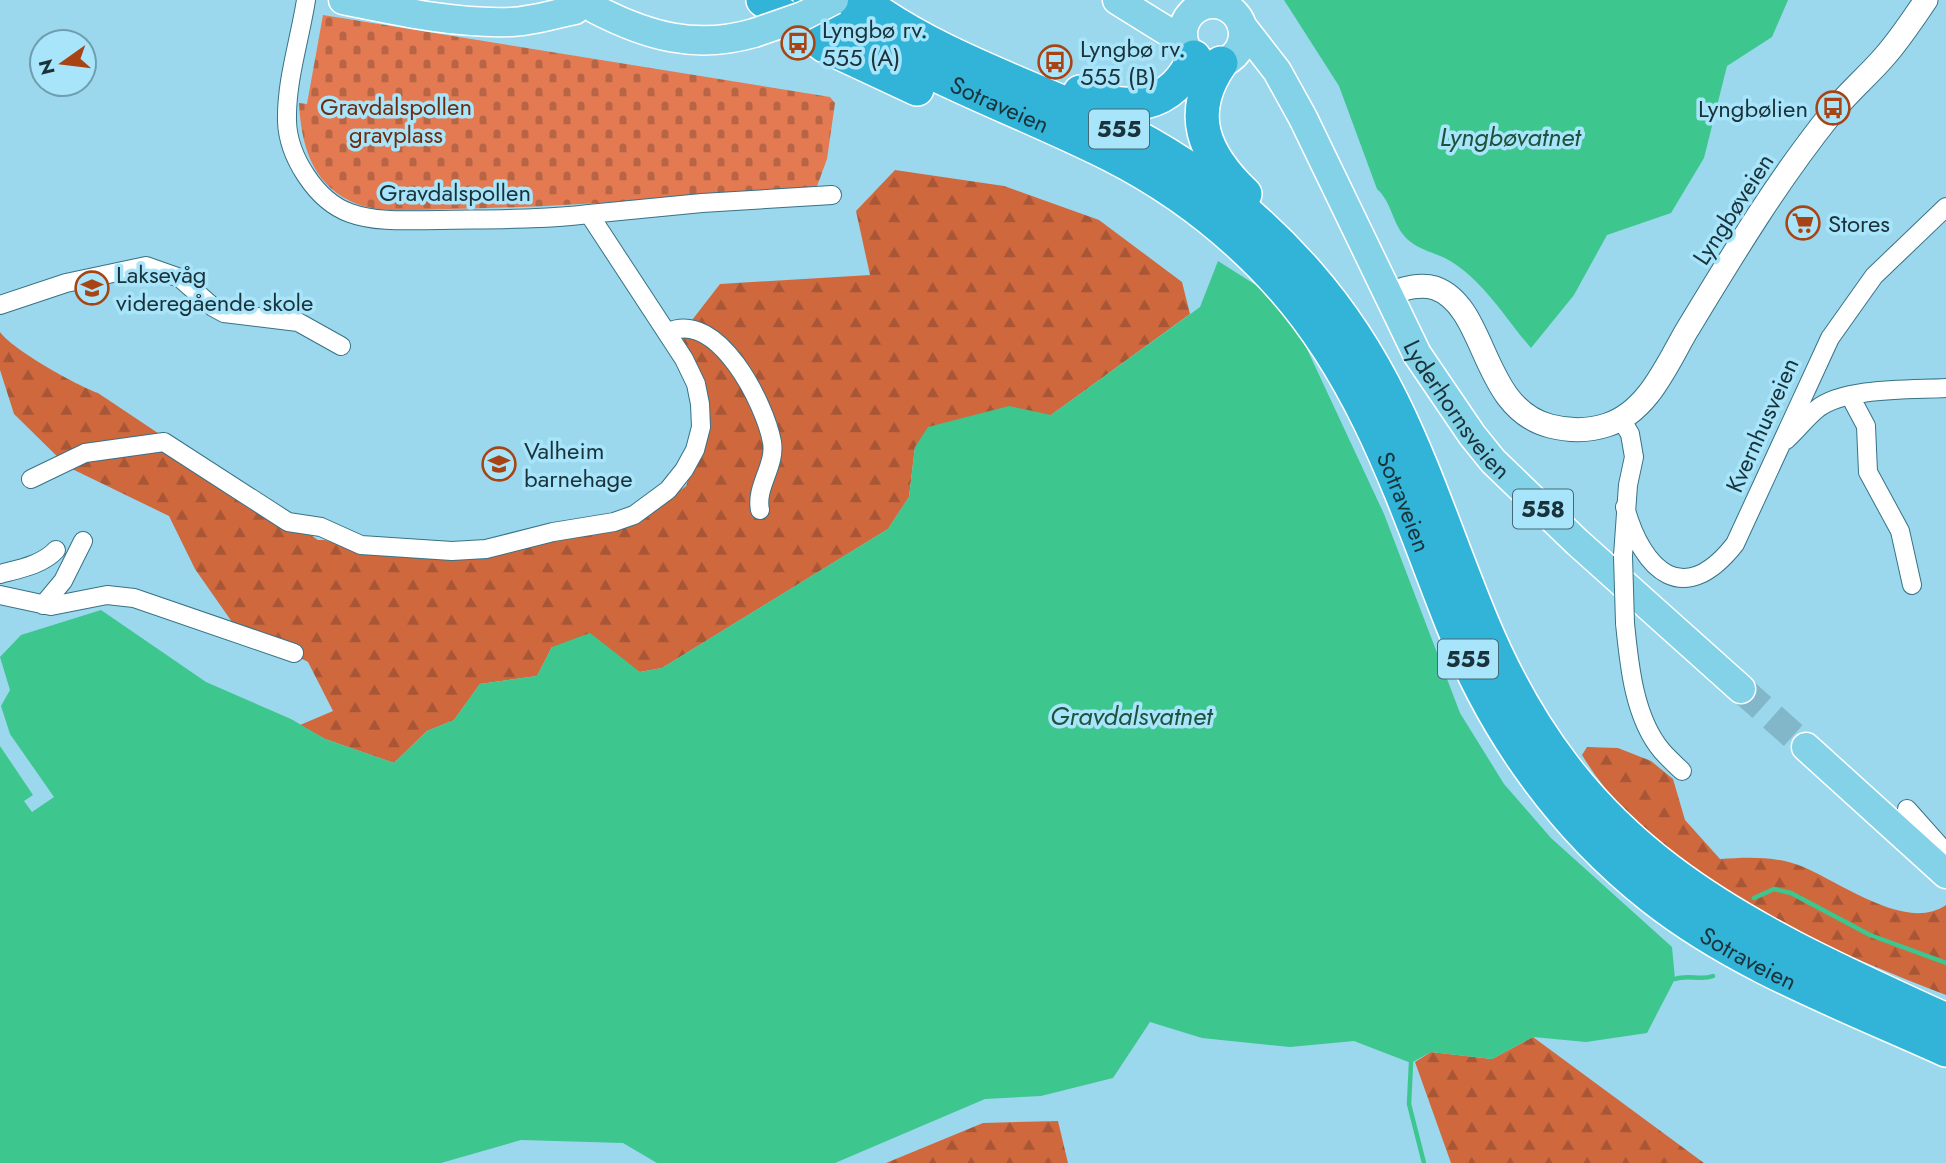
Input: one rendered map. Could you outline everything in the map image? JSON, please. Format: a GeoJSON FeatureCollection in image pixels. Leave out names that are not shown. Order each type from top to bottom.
{"type":"FeatureCollection","features":[{"type":"Feature","properties":{"kind":"highway","name":"555"},"geometry":{"type":"LineString","coordinates":[[763,0],[804,33],[868,68],[940,99],[1111,156]]}},
{"type":"Feature","properties":{"kind":"highway","name":"Sotraveien"},"geometry":{"type":"LineString","coordinates":[[810,0],[885,50],[1111,156],[1211,219],[1283,288],[1318,331],[1368,413],[1391,463],[1478,681],[1535,776],[1571,821],[1653,898],[1707,933],[1772,969],[1946,1050]]}},
{"type":"Feature","properties":{"kind":"highway","name":"Sotraveien"},"geometry":{"type":"LineString","coordinates":[[861,0],[911,32],[1163,152],[1228,199],[1269,233],[1340,312],[1392,398],[1503,671],[1558,762],[1593,803],[1673,877],[1719,907],[1783,943],[1946,1020]]}},
{"type":"Feature","properties":{"kind":"highway","name":"555"},"geometry":{"type":"LineString","coordinates":[[891,0],[1088,96],[1116,104],[1142,102],[1168,94],[1207,55]]}},
{"type":"Feature","properties":{"kind":"highway","name":"555"},"geometry":{"type":"LineString","coordinates":[[1207,55],[1205,88],[1201,101],[1203,128],[1213,156],[1235,184],[1316,265],[1340,312]]}},
{"type":"Feature","properties":{"kind":"main road"},"geometry":{"type":"LineString","coordinates":[[342,0],[422,16],[496,22],[529,20],[585,5],[652,35],[706,43],[728,41],[794,20],[834,0]]}},
{"type":"Feature","properties":{"kind":"main road"},"geometry":{"type":"LineString","coordinates":[[452,0],[495,5],[527,0]]}},
{"type":"Feature","properties":{"kind":"main road"},"geometry":{"type":"LineString","coordinates":[[624,0],[652,35]]}},
{"type":"Feature","properties":{"kind":"main road","name":"Lyderhornsveien"},"geometry":{"type":"LineString","coordinates":[[1117,0],[1207,55],[1254,68],[1287,94]]}},
{"type":"Feature","properties":{"kind":"main road","name":"558"},"geometry":{"type":"LineString","coordinates":[[1145,0],[1168,8],[1221,5],[1230,9],[1242,26]]}},
{"type":"Feature","properties":{"kind":"main road"},"geometry":{"type":"LineString","coordinates":[[1200,6],[1186,21],[1207,55],[1240,47],[1242,26]]}},
{"type":"Feature","properties":{"kind":"main road","name":"Lyderhornsveien"},"geometry":{"type":"LineString","coordinates":[[1242,26],[1277,71],[1433,381],[1493,461],[1577,542],[1741,689]]}},
{"type":"Feature","properties":{"kind":"main road"},"geometry":{"type":"LineString","coordinates":[[1806,747],[1940,857]]}},
{"type":"Feature","properties":{"kind":"street","name":"Gravdalspollen"},"geometry":{"type":"LineString","coordinates":[[306,0],[287,122],[296,156],[307,177],[322,195],[351,214],[397,220],[589,214],[702,203],[832,195]]}},
{"type":"Feature","properties":{"kind":"street","name":"Lyngbøveien"},"geometry":{"type":"LineString","coordinates":[[1388,294],[1421,286],[1438,289],[1448,297],[1462,312],[1475,333],[1501,388],[1531,418],[1543,424],[1574,430],[1598,427],[1621,419],[1649,394],[1732,256],[1808,144],[1848,94],[1888,54],[1926,0]]}},
{"type":"Feature","properties":{"kind":"street","name":"Kvernhusveien"},"geometry":{"type":"LineString","coordinates":[[1625,507],[1637,541],[1656,569],[1670,577],[1688,579],[1706,572],[1723,559],[1735,544],[1817,362],[1851,306],[1874,276],[1946,207]]}},
{"type":"Feature","properties":{"kind":"street"},"geometry":{"type":"LineString","coordinates":[[31,479],[85,453],[164,442],[288,522],[321,527],[361,545],[452,551],[486,549],[553,532],[614,522],[634,515],[668,490],[695,450],[701,427],[696,384],[668,332],[589,214]]}},
{"type":"Feature","properties":{"kind":"street"},"geometry":{"type":"LineString","coordinates":[[0,305],[66,283],[146,266],[180,278],[213,307],[225,313],[298,322],[341,346]]}},
{"type":"Feature","properties":{"kind":"street"},"geometry":{"type":"LineString","coordinates":[[668,332],[687,328],[699,332],[730,354],[755,400],[772,443],[767,477],[758,500],[760,510]]}},
{"type":"Feature","properties":{"kind":"street"},"geometry":{"type":"LineString","coordinates":[[1780,444],[1818,408],[1850,397],[1946,388]]}},
{"type":"Feature","properties":{"kind":"street"},"geometry":{"type":"LineString","coordinates":[[1850,397],[1866,426],[1868,472],[1900,531],[1912,585]]}},
{"type":"Feature","properties":{"kind":"street"},"geometry":{"type":"LineString","coordinates":[[1621,419],[1629,434],[1634,457],[1625,507],[1623,556],[1625,623],[1635,687],[1650,734],[1682,771]]}},
{"type":"Feature","properties":{"kind":"street"},"geometry":{"type":"LineString","coordinates":[[43,605],[64,581],[83,541]]}},
{"type":"Feature","properties":{"kind":"street"},"geometry":{"type":"LineString","coordinates":[[0,574],[25,568],[50,556],[55,550]]}},
{"type":"Feature","properties":{"kind":"street"},"geometry":{"type":"LineString","coordinates":[[0,595],[43,605],[107,595],[134,598],[295,653]]}},
{"type":"Feature","properties":{"kind":"street"},"geometry":{"type":"LineString","coordinates":[[1907,809],[1940,857]]}},
{"type":"Feature","properties":{"kind":"green space","name":"Gravdalspollen gravplass"},"geometry":{"type":"Polygon","coordinates":[[[323,15],[830,97],[835,103],[827,159],[816,189],[496,208],[399,210],[361,205],[337,193],[326,183],[311,160],[302,133],[299,103],[307,104],[323,15]]]}},
{"type":"Feature","properties":{"kind":"green space"},"geometry":{"type":"Polygon","coordinates":[[[895,170],[1004,186],[1099,220],[1182,282],[1190,314],[1051,415],[915,447],[909,497],[888,529],[662,668],[640,672],[552,647],[537,676],[480,684],[454,720],[427,731],[394,763],[325,739],[300,725],[333,711],[308,662],[232,622],[195,569],[169,516],[68,467],[14,414],[0,370],[0,332],[31,357],[98,393],[318,540],[373,554],[551,542],[632,526],[686,486],[704,436],[682,333],[720,284],[870,275],[856,211],[895,170]]]}},
{"type":"Feature","properties":{"kind":"green space"},"geometry":{"type":"Polygon","coordinates":[[[1587,747],[1618,748],[1651,761],[1673,779],[1685,820],[1720,859],[1781,860],[1801,866],[1873,902],[1912,913],[1930,912],[1946,905],[1946,995],[1793,930],[1697,873],[1653,839],[1615,800],[1582,755],[1587,747]]]}},
{"type":"Feature","properties":{"kind":"green space"},"geometry":{"type":"Polygon","coordinates":[[[1533,1037],[1704,1163],[1451,1163],[1415,1062],[1431,1052],[1492,1059],[1533,1037]]]}},
{"type":"Feature","properties":{"kind":"green space"},"geometry":{"type":"Polygon","coordinates":[[[1058,1121],[1068,1163],[886,1163],[983,1123],[1058,1121]]]}},
{"type":"Feature","properties":{"kind":"water","name":"Lyngbøvatnet"},"geometry":{"type":"Polygon","coordinates":[[[1284,0],[1788,0],[1772,37],[1727,66],[1704,158],[1671,213],[1607,235],[1574,295],[1531,348],[1487,293],[1466,273],[1449,260],[1412,243],[1402,233],[1386,200],[1377,189],[1339,86],[1284,0]]]}},
{"type":"Feature","properties":{"kind":"water","name":"Gravdalsvatnet"},"geometry":{"type":"Polygon","coordinates":[[[1218,261],[1286,304],[1384,514],[1460,713],[1504,784],[1551,838],[1672,947],[1675,979],[1647,1033],[1586,1042],[1533,1037],[1492,1059],[1431,1052],[1411,1063],[1354,1041],[1290,1047],[1202,1038],[1150,1022],[1113,1078],[1041,1096],[985,1099],[835,1163],[657,1163],[623,1143],[521,1140],[441,1163],[0,1163],[0,746],[33,795],[24,801],[32,812],[54,797],[10,734],[1,706],[10,690],[0,657],[21,635],[101,610],[206,682],[291,719],[325,739],[394,763],[427,731],[454,720],[480,684],[537,676],[552,647],[590,633],[640,672],[662,668],[888,529],[909,497],[915,447],[928,427],[1009,406],[1051,415],[1200,307],[1218,261]]]}},
{"type":"Feature","properties":{"kind":"waterway"},"geometry":{"type":"LineString","coordinates":[[1754,898],[1774,889],[1791,893],[1870,935],[1946,963]]}},
{"type":"Feature","properties":{"kind":"waterway"},"geometry":{"type":"LineString","coordinates":[[1675,979],[1713,976]]}},
{"type":"Feature","properties":{"kind":"waterway"},"geometry":{"type":"LineString","coordinates":[[1411,1063],[1409,1104],[1424,1163]]}},
{"type":"Feature","properties":{"kind":"tunnel"},"geometry":{"type":"LineString","coordinates":[[1741,689],[1806,747]]}},
{"type":"Feature","properties":{"kind":"place","name":"Lyngbø rv. 555 (A)"},"geometry":{"type":"Point","coordinates":[798,43]}},
{"type":"Feature","properties":{"kind":"place","name":"Lyngbø rv. 555 (B)"},"geometry":{"type":"Point","coordinates":[1055,62]}},
{"type":"Feature","properties":{"kind":"place","name":"Lyngbølien"},"geometry":{"type":"Point","coordinates":[1833,108]}},
{"type":"Feature","properties":{"kind":"place","name":"Stores"},"geometry":{"type":"Point","coordinates":[1803,223]}},
{"type":"Feature","properties":{"kind":"place","name":"Laksevåg videregående skole"},"geometry":{"type":"Point","coordinates":[92,288]}},
{"type":"Feature","properties":{"kind":"place","name":"Valheim barnehage"},"geometry":{"type":"Point","coordinates":[499,464]}}]}
